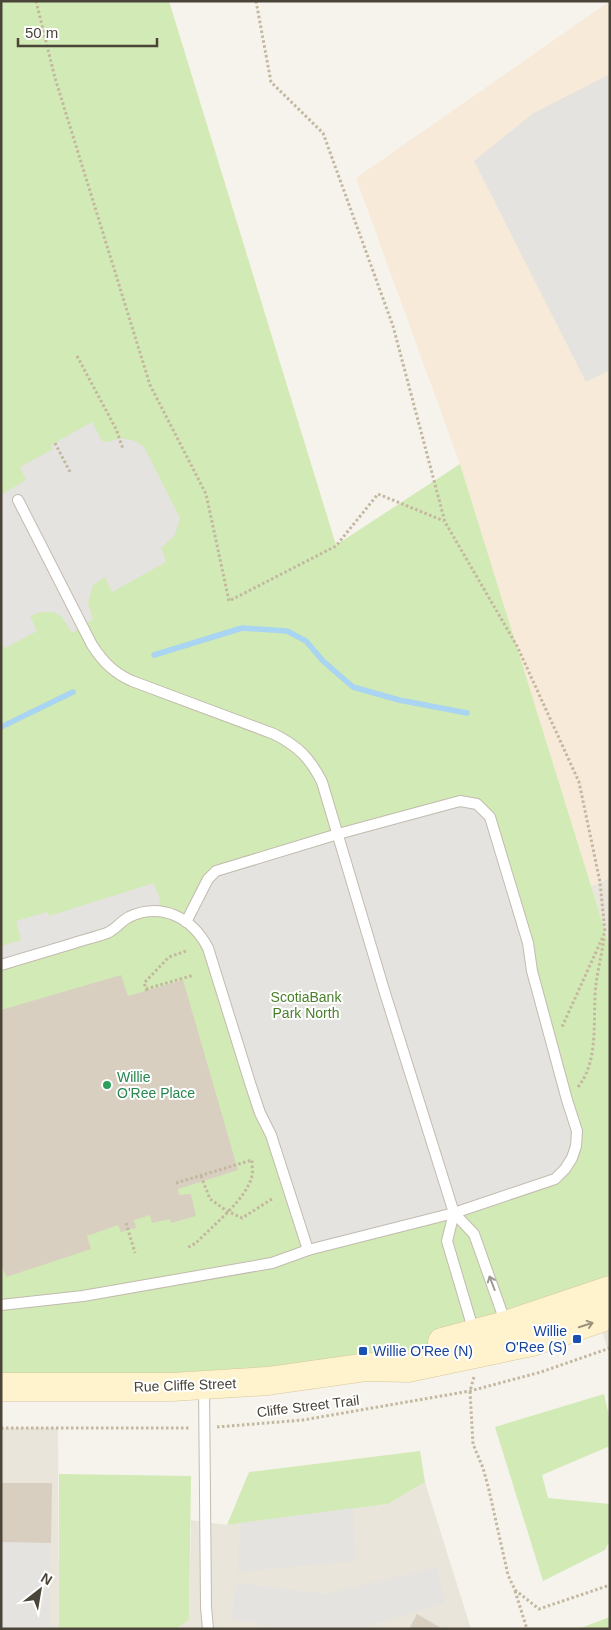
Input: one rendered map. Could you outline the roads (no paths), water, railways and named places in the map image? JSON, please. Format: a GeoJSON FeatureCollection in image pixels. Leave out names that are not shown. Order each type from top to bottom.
{"type":"FeatureCollection","features":[{"type":"Feature","properties":{"kind":"main road","name":"Rue Cliffe Street"},"geometry":{"type":"LineString","coordinates":[[1,1387],[172,1387],[268,1381],[368,1367],[408,1368],[477,1344],[548,1310],[610,1290]]}},
{"type":"Feature","properties":{"kind":"main road","name":"Rue Cliffe Street"},"geometry":{"type":"LineString","coordinates":[[507,1329],[571,1330],[610,1315]]}},
{"type":"Feature","properties":{"kind":"lane"},"geometry":{"type":"LineString","coordinates":[[18,500],[100,658],[119,675],[132,681],[262,728],[293,744],[316,770],[322,782],[384,990],[454,1213],[474,1234],[507,1329]]}},
{"type":"Feature","properties":{"kind":"lane"},"geometry":{"type":"LineString","coordinates":[[1,1305],[82,1296],[272,1263],[308,1250],[454,1213],[555,1179],[572,1158],[578,1131],[567,1100],[532,971],[528,943],[490,817],[477,804],[460,801],[338,834],[216,872],[208,879],[186,922]]}},
{"type":"Feature","properties":{"kind":"lane"},"geometry":{"type":"LineString","coordinates":[[1,964],[110,932],[127,917],[143,912],[159,910],[166,912],[186,922],[202,936],[208,948],[250,1086],[271,1135],[308,1250]]}},
{"type":"Feature","properties":{"kind":"lane"},"geometry":{"type":"LineString","coordinates":[[454,1213],[447,1241],[477,1344]]}},
{"type":"Feature","properties":{"kind":"lane"},"geometry":{"type":"LineString","coordinates":[[204,1385],[206,1608],[208,1629]]}},
{"type":"Feature","properties":{"kind":"waterway"},"geometry":{"type":"LineString","coordinates":[[154,655],[242,628],[287,631],[306,641],[323,661],[353,687],[399,700],[467,713]]}},
{"type":"Feature","properties":{"kind":"waterway"},"geometry":{"type":"LineString","coordinates":[[1,727],[73,692]]}},
{"type":"Feature","properties":{"kind":"place","name":"Willie O'Ree Place"},"geometry":{"type":"Point","coordinates":[107,1085]}},
{"type":"Feature","properties":{"kind":"place","name":"Willie O'Ree (S)"},"geometry":{"type":"Point","coordinates":[577,1339]}},
{"type":"Feature","properties":{"kind":"place","name":"Willie O'Ree (N)"},"geometry":{"type":"Point","coordinates":[363,1351]}},
{"type":"Feature","properties":{"kind":"park label","name":"ScotiaBank Park North"},"geometry":{"type":"Point","coordinates":[306,1006]}}]}
